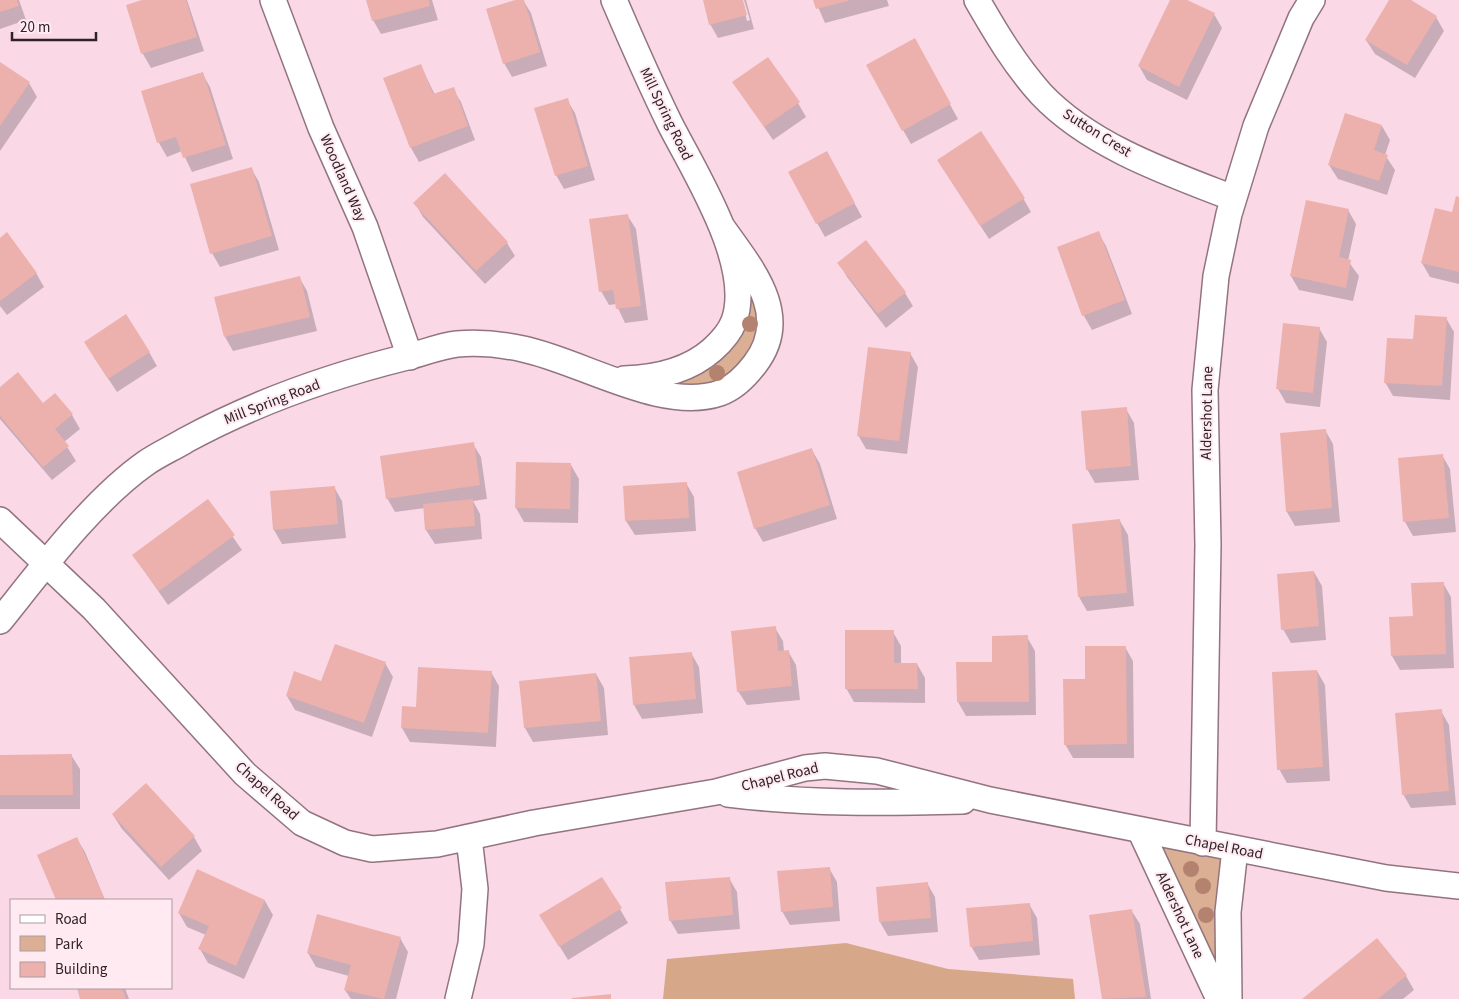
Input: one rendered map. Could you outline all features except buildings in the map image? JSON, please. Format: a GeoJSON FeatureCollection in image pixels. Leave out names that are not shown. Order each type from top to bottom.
{"type":"FeatureCollection","features":[{"type":"Feature","properties":{"kind":"street","name":"Woodland Way"},"geometry":{"type":"LineString","coordinates":[[272,0],[321,128],[365,227],[410,357]]}},
{"type":"Feature","properties":{"kind":"street","name":"Mill Spring Road"},"geometry":{"type":"LineString","coordinates":[[613,379],[642,378],[669,373],[698,362],[722,341],[734,321],[738,304],[735,265],[722,227],[648,81],[614,0]]}},
{"type":"Feature","properties":{"kind":"street","name":"Sutton Crest"},"geometry":{"type":"LineString","coordinates":[[976,0],[1009,55],[1042,94],[1068,118],[1144,162],[1234,198]]}},
{"type":"Feature","properties":{"kind":"street","name":"Aldershot Lane"},"geometry":{"type":"LineString","coordinates":[[1203,843],[1208,545],[1204,390],[1216,276],[1234,198],[1256,126],[1301,18],[1312,0]]}},
{"type":"Feature","properties":{"kind":"street","name":"Mill Spring Road"},"geometry":{"type":"LineString","coordinates":[[0,621],[46,564],[112,491],[147,462],[220,421],[279,396],[365,367],[453,345],[494,342],[541,352],[658,394],[693,399],[721,392],[744,377],[760,358],[768,338],[770,318],[766,298],[759,279],[722,227]]}},
{"type":"Feature","properties":{"kind":"street","name":"Chapel Road"},"geometry":{"type":"LineString","coordinates":[[0,520],[94,609],[244,774],[302,823],[345,842],[372,849],[437,844],[534,823],[716,792],[805,768],[825,766],[877,771],[990,800],[1386,878],[1459,886]]}},
{"type":"Feature","properties":{"kind":"street","name":"Chapel Road"},"geometry":{"type":"LineString","coordinates":[[716,792],[776,800],[840,802],[990,800]]}},
{"type":"Feature","properties":{"kind":"street","name":"Aldershot Lane"},"geometry":{"type":"LineString","coordinates":[[1140,830],[1220,999]]}},
{"type":"Feature","properties":{"kind":"street"},"geometry":{"type":"LineString","coordinates":[[458,999],[472,944],[475,889],[468,838]]}},
{"type":"Feature","properties":{"kind":"street","name":"Aldershot Lane"},"geometry":{"type":"LineString","coordinates":[[1229,999],[1228,912],[1236,849]]}},
{"type":"Feature","properties":{"kind":"green space"},"geometry":{"type":"Polygon","coordinates":[[[735,265],[770,318],[721,392],[642,378],[723,341],[735,265]]]}},
{"type":"Feature","properties":{"kind":"green space"},"geometry":{"type":"Polygon","coordinates":[[[1140,830],[1235,849],[1229,999],[1140,830]]]}},
{"type":"Feature","properties":{"kind":"shaded area"},"geometry":{"type":"Polygon","coordinates":[[[846,943],[948,969],[1073,979],[1075,999],[663,999],[667,959],[846,943]]]}}]}
